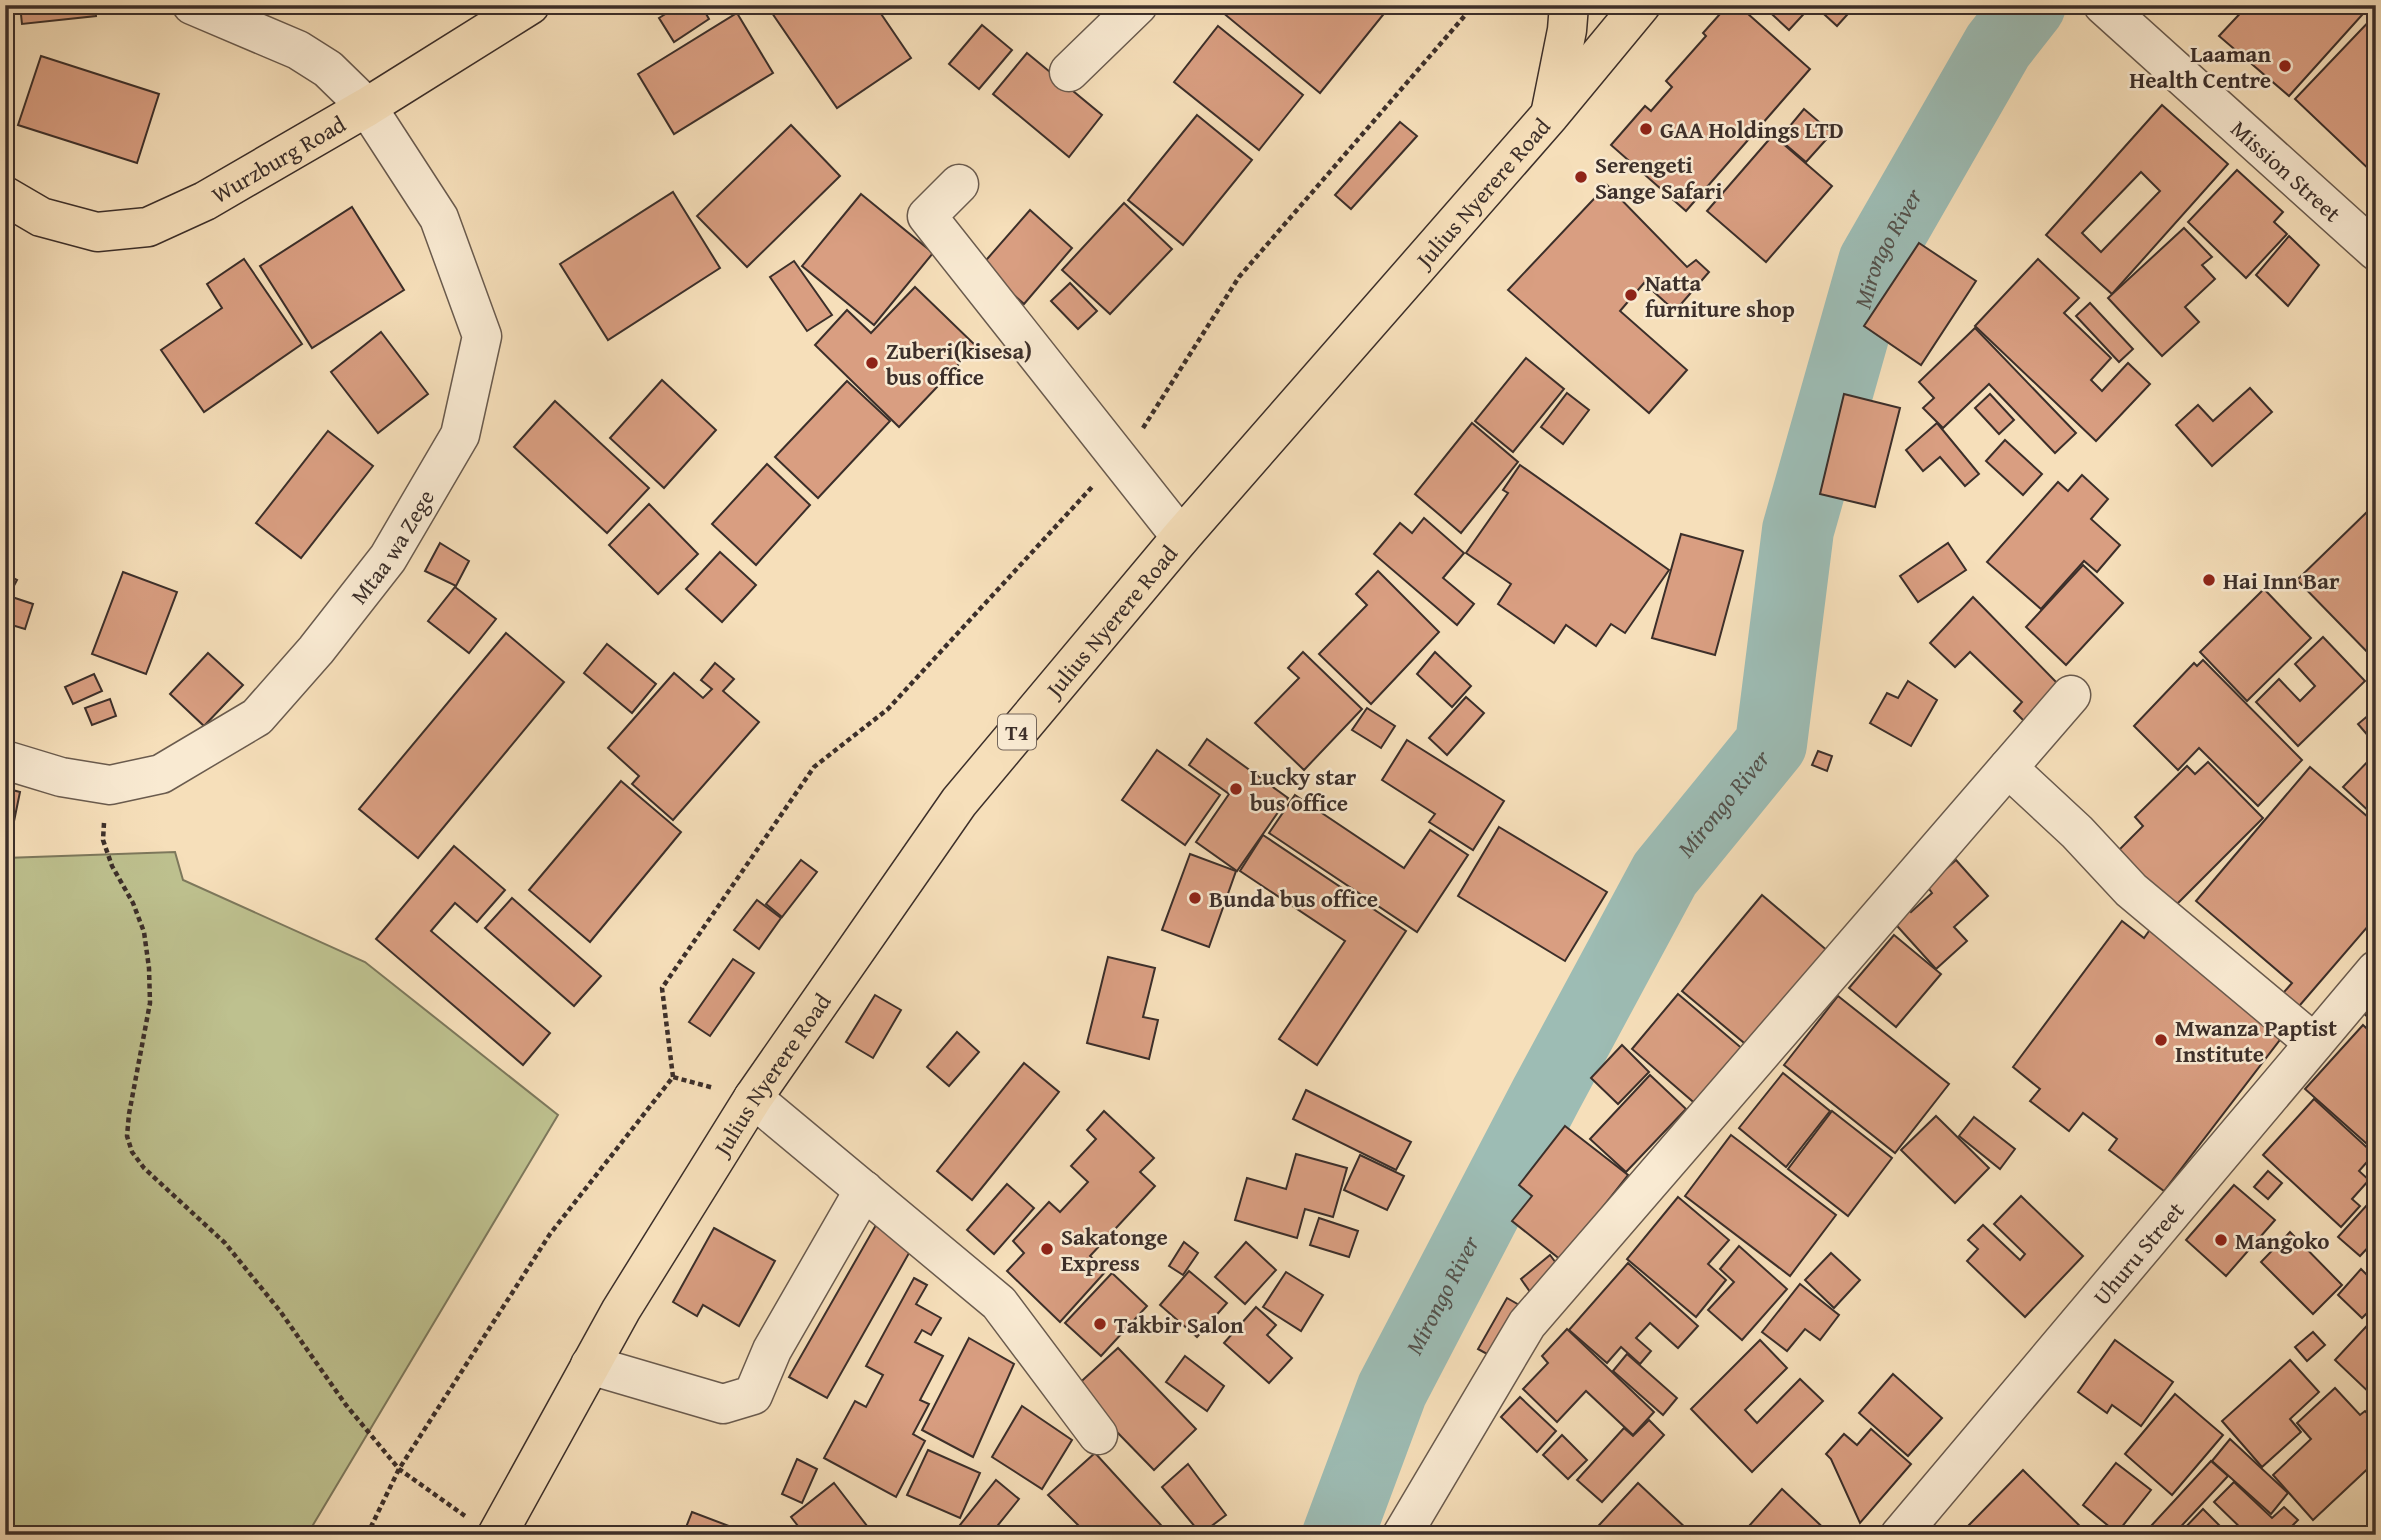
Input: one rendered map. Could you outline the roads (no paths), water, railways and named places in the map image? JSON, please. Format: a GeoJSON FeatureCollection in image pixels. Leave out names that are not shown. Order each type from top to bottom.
{"type":"FeatureCollection","features":[{"type":"Feature","properties":{"kind":"main road","name":"Wurzburg Road"},"geometry":{"type":"LineString","coordinates":[[5,196],[41,217],[97,232],[148,227],[205,201],[367,107],[530,5]]}},
{"type":"Feature","properties":{"kind":"main road"},"geometry":{"type":"LineString","coordinates":[[1550,115],[1567,30],[1569,5]]}},
{"type":"Feature","properties":{"kind":"main road","name":"Julius Nyerere Road"},"geometry":{"type":"LineString","coordinates":[[486,1529],[753,1098],[959,802],[1181,537],[1550,115],[1641,5]]}},
{"type":"Feature","properties":{"kind":"street","name":"Mtaa wa Zege"},"geometry":{"type":"LineString","coordinates":[[5,760],[61,777],[110,785],[161,775],[257,717],[316,650],[388,558],[460,435],[482,336],[439,218],[367,107],[328,69],[298,50],[192,5]]}},
{"type":"Feature","properties":{"kind":"street"},"geometry":{"type":"LineString","coordinates":[[1069,72],[1138,5]]}},
{"type":"Feature","properties":{"kind":"street","name":"Mission Street"},"geometry":{"type":"LineString","coordinates":[[2110,11],[2376,251]]}},
{"type":"Feature","properties":{"kind":"street"},"geometry":{"type":"LineString","coordinates":[[959,184],[927,216],[1181,537]]}},
{"type":"Feature","properties":{"kind":"street"},"geometry":{"type":"LineString","coordinates":[[1402,1535],[1527,1324],[2071,695]]}},
{"type":"Feature","properties":{"kind":"street"},"geometry":{"type":"LineString","coordinates":[[2008,768],[2077,832],[2131,890],[2314,1043]]}},
{"type":"Feature","properties":{"kind":"street","name":"Uhuru Street"},"geometry":{"type":"LineString","coordinates":[[1900,1535],[2376,970]]}},
{"type":"Feature","properties":{"kind":"street"},"geometry":{"type":"LineString","coordinates":[[753,1098],[999,1303],[1098,1435]]}},
{"type":"Feature","properties":{"kind":"street"},"geometry":{"type":"LineString","coordinates":[[590,1365],[723,1404],[753,1395],[772,1350],[864,1190]]}},
{"type":"Feature","properties":{"kind":"waterway","name":"Mirongo River"},"geometry":{"type":"LineString","coordinates":[[1338,1535],[1392,1390],[1665,874],[1771,744],[1798,530],[1874,262],[1998,46],[2030,5]]}},
{"type":"Feature","properties":{"kind":"place","name":"Laaman Health Centre"},"geometry":{"type":"Point","coordinates":[2285,66]}},
{"type":"Feature","properties":{"kind":"place","name":"GAA Holdings LTD"},"geometry":{"type":"Point","coordinates":[1646,129]}},
{"type":"Feature","properties":{"kind":"place","name":"Serengeti Sange Safari"},"geometry":{"type":"Point","coordinates":[1581,177]}},
{"type":"Feature","properties":{"kind":"place","name":"Natta furniture shop"},"geometry":{"type":"Point","coordinates":[1631,295]}},
{"type":"Feature","properties":{"kind":"place","name":"Zuberi(kisesa) bus office"},"geometry":{"type":"Point","coordinates":[872,363]}},
{"type":"Feature","properties":{"kind":"place","name":"Hai Inn Bar"},"geometry":{"type":"Point","coordinates":[2209,580]}},
{"type":"Feature","properties":{"kind":"place","name":"Lucky star bus office"},"geometry":{"type":"Point","coordinates":[1236,789]}},
{"type":"Feature","properties":{"kind":"place","name":"Bunda bus office"},"geometry":{"type":"Point","coordinates":[1195,898]}},
{"type":"Feature","properties":{"kind":"place","name":"Mwanza Paptist Institute"},"geometry":{"type":"Point","coordinates":[2161,1040]}},
{"type":"Feature","properties":{"kind":"place","name":"Mangoko"},"geometry":{"type":"Point","coordinates":[2221,1240]}},
{"type":"Feature","properties":{"kind":"place","name":"Sakatonge Express"},"geometry":{"type":"Point","coordinates":[1047,1249]}},
{"type":"Feature","properties":{"kind":"place","name":"Takbir Salon"},"geometry":{"type":"Point","coordinates":[1100,1324]}}]}
